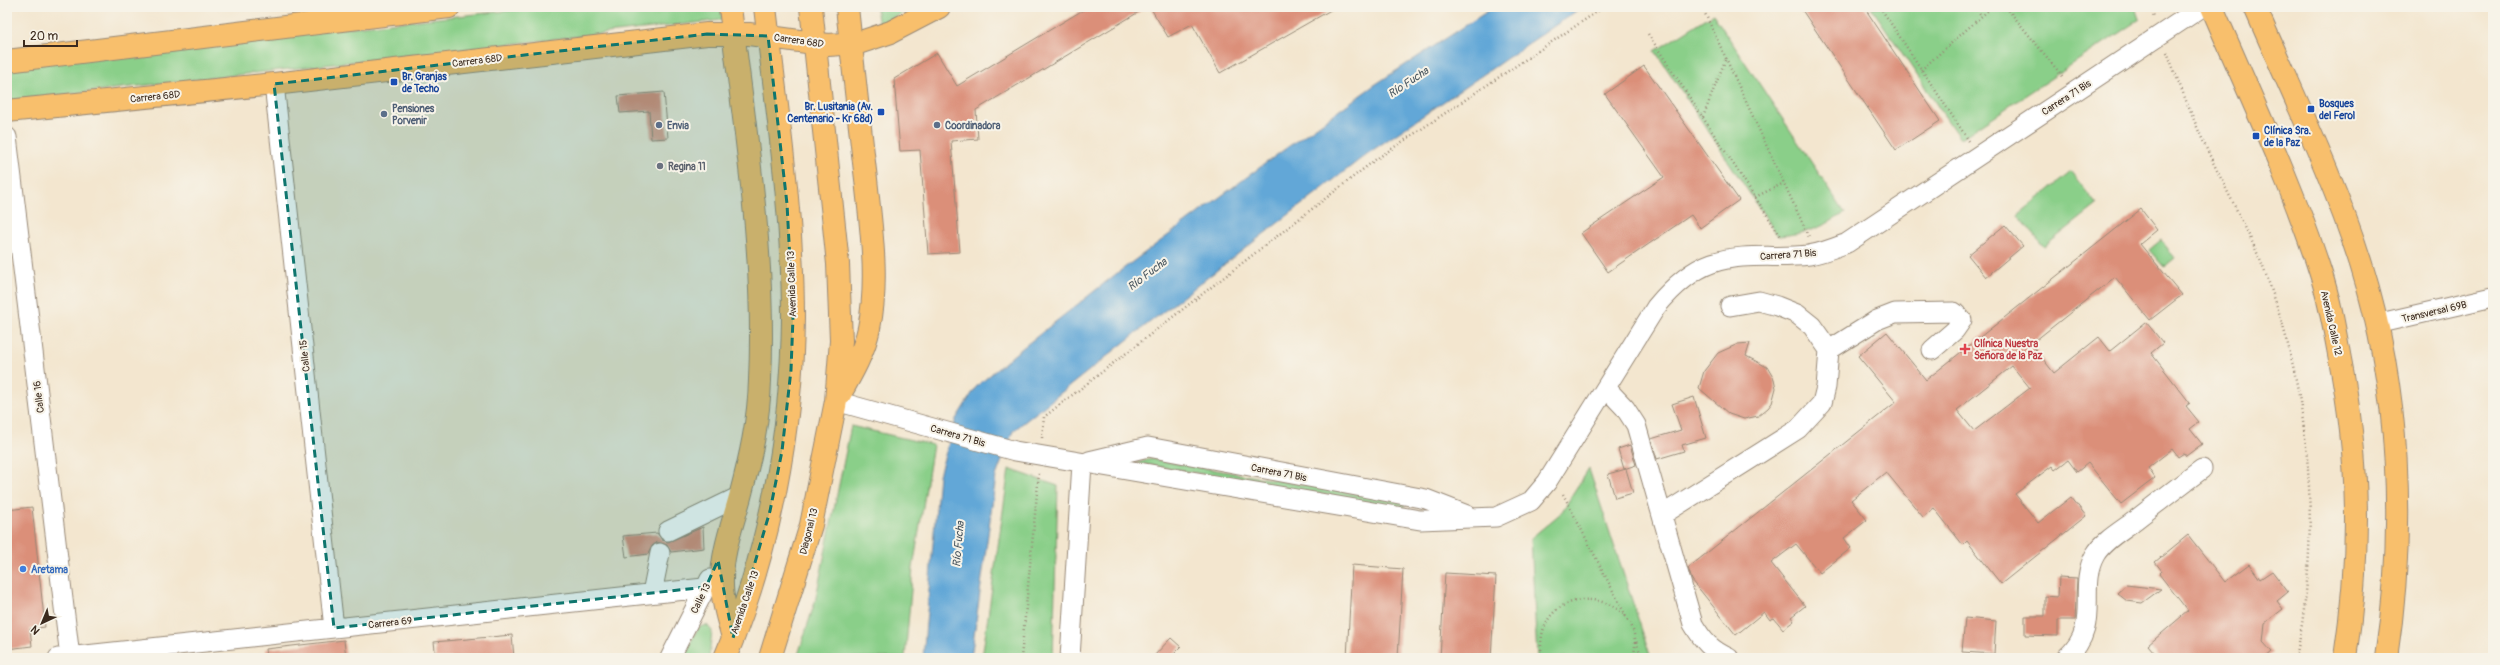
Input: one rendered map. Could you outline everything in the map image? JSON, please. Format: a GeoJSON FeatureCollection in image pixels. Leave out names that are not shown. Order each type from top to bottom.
{"type":"FeatureCollection","features":[{"type":"Feature","properties":{"kind":"main road"},"geometry":{"type":"LineString","coordinates":[[7,61],[449,7]]}},
{"type":"Feature","properties":{"kind":"main road","name":"Avenida Calle 13"},"geometry":{"type":"LineString","coordinates":[[730,7],[757,243],[762,304],[760,382],[755,432],[740,496],[714,587],[733,638]]}},
{"type":"Feature","properties":{"kind":"main road","name":"Avenida Calle 13"},"geometry":{"type":"LineString","coordinates":[[733,638],[757,564],[782,451],[791,370],[791,270],[787,204],[765,7]]}},
{"type":"Feature","properties":{"kind":"main road"},"geometry":{"type":"LineString","coordinates":[[811,7],[841,310],[836,401]]}},
{"type":"Feature","properties":{"kind":"main road"},"geometry":{"type":"LineString","coordinates":[[836,401],[858,362],[864,344],[872,311],[874,282],[871,229],[847,7]]}},
{"type":"Feature","properties":{"kind":"main road","name":"Carrera 68D"},"geometry":{"type":"LineString","coordinates":[[7,111],[274,84],[733,33],[768,36],[815,43],[851,44],[866,42],[891,32],[939,7]]}},
{"type":"Feature","properties":{"kind":"main road","name":"Avenida Calle 12"},"geometry":{"type":"LineString","coordinates":[[2212,7],[2300,216],[2320,272],[2334,325],[2351,420],[2356,469],[2356,563],[2345,658]]}},
{"type":"Feature","properties":{"kind":"main road"},"geometry":{"type":"LineString","coordinates":[[2255,7],[2346,221],[2361,265],[2376,324],[2384,365],[2395,459],[2396,554],[2386,658]]}},
{"type":"Feature","properties":{"kind":"main road"},"geometry":{"type":"LineString","coordinates":[[760,382],[782,451]]}},
{"type":"Feature","properties":{"kind":"main road","name":"Diagonal 13"},"geometry":{"type":"LineString","coordinates":[[770,658],[811,525],[836,401]]}},
{"type":"Feature","properties":{"kind":"main road"},"geometry":{"type":"LineString","coordinates":[[724,658],[733,638]]}},
{"type":"Feature","properties":{"kind":"street","name":"Carrera 71 Bis"},"geometry":{"type":"LineString","coordinates":[[836,401],[1015,451],[1082,463],[1420,520],[1496,517],[1531,501],[1547,482],[1607,389],[1656,307],[1672,289],[1689,275],[1712,263],[1740,257],[1809,255],[1826,251],[1846,243],[2202,7]]}},
{"type":"Feature","properties":{"kind":"street","name":"Calle 15"},"geometry":{"type":"LineString","coordinates":[[274,84],[334,628]]}},
{"type":"Feature","properties":{"kind":"street","name":"Calle 16"},"geometry":{"type":"LineString","coordinates":[[7,137],[64,657]]}},
{"type":"Feature","properties":{"kind":"street","name":"Transversal 69B"},"geometry":{"type":"LineString","coordinates":[[2376,324],[2493,298]]}},
{"type":"Feature","properties":{"kind":"street"},"geometry":{"type":"LineString","coordinates":[[1662,515],[1798,429],[1822,403],[1826,387],[1829,350],[1812,326],[1798,314],[1759,301],[1730,306]]}},
{"type":"Feature","properties":{"kind":"street"},"geometry":{"type":"LineString","coordinates":[[1829,350],[1877,320],[1895,313],[1954,312],[1962,320],[1955,330],[1932,350]]}},
{"type":"Feature","properties":{"kind":"street"},"geometry":{"type":"LineString","coordinates":[[1607,389],[1625,408],[1636,425],[1693,624],[1703,641],[1714,651],[1729,658]]}},
{"type":"Feature","properties":{"kind":"street","name":"Carrera 71 Bis"},"geometry":{"type":"LineString","coordinates":[[1082,463],[1148,447],[1426,499],[1475,518]]}},
{"type":"Feature","properties":{"kind":"street"},"geometry":{"type":"LineString","coordinates":[[1070,658],[1082,463]]}},
{"type":"Feature","properties":{"kind":"street"},"geometry":{"type":"LineString","coordinates":[[2066,658],[2076,649],[2082,637],[2088,617],[2089,569],[2102,546],[2202,469]]}},
{"type":"Feature","properties":{"kind":"street"},"geometry":{"type":"LineString","coordinates":[[668,531],[740,496]]}},
{"type":"Feature","properties":{"kind":"street"},"geometry":{"type":"LineString","coordinates":[[652,593],[660,553]]}},
{"type":"Feature","properties":{"kind":"street","name":"Carrera 69"},"geometry":{"type":"LineString","coordinates":[[64,657],[192,651],[334,628],[714,587]]}},
{"type":"Feature","properties":{"kind":"street","name":"Calle 13"},"geometry":{"type":"LineString","coordinates":[[670,658],[714,587]]}},
{"type":"Feature","properties":{"kind":"path"},"geometry":{"type":"LineString","coordinates":[[1021,658],[1044,417],[1375,160],[1604,7]]}},
{"type":"Feature","properties":{"kind":"path"},"geometry":{"type":"LineString","coordinates":[[1702,7],[1810,239]]}},
{"type":"Feature","properties":{"kind":"path"},"geometry":{"type":"LineString","coordinates":[[1880,7],[1969,141]]}},
{"type":"Feature","properties":{"kind":"path"},"geometry":{"type":"LineString","coordinates":[[1974,7],[1982,16]]}},
{"type":"Feature","properties":{"kind":"path"},"geometry":{"type":"LineString","coordinates":[[1921,70],[1992,7]]}},
{"type":"Feature","properties":{"kind":"path"},"geometry":{"type":"LineString","coordinates":[[2006,7],[2063,78]]}},
{"type":"Feature","properties":{"kind":"path"},"geometry":{"type":"LineString","coordinates":[[2151,7],[2160,35],[2197,127],[2248,230],[2264,268],[2283,328],[2296,377],[2305,435],[2309,509],[2308,561],[2296,658]]}},
{"type":"Feature","properties":{"kind":"path"},"geometry":{"type":"LineString","coordinates":[[1648,34],[1784,242]]}},
{"type":"Feature","properties":{"kind":"path"},"geometry":{"type":"LineString","coordinates":[[1702,117],[1726,58]]}},
{"type":"Feature","properties":{"kind":"path"},"geometry":{"type":"LineString","coordinates":[[1755,197],[1784,183]]}},
{"type":"Feature","properties":{"kind":"path"},"geometry":{"type":"LineString","coordinates":[[1563,494],[1629,622],[1642,658]]}},
{"type":"Feature","properties":{"kind":"path"},"geometry":{"type":"LineString","coordinates":[[1542,658],[1540,646],[1543,629],[1551,615],[1563,605],[1577,600],[1592,598],[1606,602],[1619,610],[1629,622]]}},
{"type":"Feature","properties":{"kind":"path"},"geometry":{"type":"LineString","coordinates":[[1633,658],[1634,636]]}},
{"type":"Feature","properties":{"kind":"highlighted area"},"geometry":{"type":"Polygon","coordinates":[[[707,34],[768,36],[787,204],[793,318],[791,370],[782,451],[770,511],[733,638],[718,560],[706,587],[334,628],[274,84],[707,34]]]}},
{"type":"Feature","properties":{"kind":"green space"},"geometry":{"type":"Polygon","coordinates":[[[544,7],[721,7],[722,20],[7,101],[7,63],[544,7]]]}},
{"type":"Feature","properties":{"kind":"green space"},"geometry":{"type":"Polygon","coordinates":[[[876,7],[913,7],[879,26],[876,7]]]}},
{"type":"Feature","properties":{"kind":"green space"},"geometry":{"type":"Polygon","coordinates":[[[1871,7],[2136,7],[2140,19],[1960,139],[1871,7]]]}},
{"type":"Feature","properties":{"kind":"green space"},"geometry":{"type":"Polygon","coordinates":[[[1713,14],[1845,213],[1828,223],[1806,232],[1778,236],[1655,51],[1713,14]]]}},
{"type":"Feature","properties":{"kind":"green space"},"geometry":{"type":"Polygon","coordinates":[[[2071,172],[2097,205],[2044,247],[2018,215],[2071,172]]]}},
{"type":"Feature","properties":{"kind":"green space"},"geometry":{"type":"Polygon","coordinates":[[[2161,240],[2175,258],[2164,267],[2149,250],[2161,240]]]}},
{"type":"Feature","properties":{"kind":"green space"},"geometry":{"type":"Polygon","coordinates":[[[851,426],[933,445],[913,568],[905,658],[797,658],[815,602],[851,426]]]}},
{"type":"Feature","properties":{"kind":"green space"},"geometry":{"type":"Polygon","coordinates":[[[1151,459],[1405,502],[1404,508],[1136,463],[1151,459]]]}},
{"type":"Feature","properties":{"kind":"green space"},"geometry":{"type":"Polygon","coordinates":[[[1009,469],[1058,486],[1053,658],[982,658],[1009,469]]]}},
{"type":"Feature","properties":{"kind":"green space"},"geometry":{"type":"Polygon","coordinates":[[[1589,469],[1651,658],[1537,658],[1531,538],[1561,513],[1589,469]]]}},
{"type":"Feature","properties":{"kind":"green space"},"geometry":{"type":"Polygon","coordinates":[[[707,625],[712,631],[709,658],[682,658],[699,627],[707,625]]]}},
{"type":"Feature","properties":{"kind":"water","name":"Río Fucha"},"geometry":{"type":"Polygon","coordinates":[[[1494,7],[1582,7],[1367,154],[1145,326],[1013,431],[996,476],[971,658],[923,658],[939,475],[956,419],[976,387],[1016,353],[1116,274],[1278,154],[1376,84],[1494,7]]]}},
{"type":"Feature","properties":{"kind":"building","name":"Coordinadora"},"geometry":{"type":"Polygon","coordinates":[[[1088,7],[1147,7],[976,110],[978,139],[951,141],[960,252],[928,254],[920,150],[900,151],[894,79],[937,53],[957,86],[1088,7]]]}},
{"type":"Feature","properties":{"kind":"building"},"geometry":{"type":"Polygon","coordinates":[[[1150,7],[1336,7],[1220,73],[1192,24],[1168,37],[1150,7]]]}},
{"type":"Feature","properties":{"kind":"building"},"geometry":{"type":"Polygon","coordinates":[[[1800,7],[1864,7],[1940,121],[1896,150],[1800,7]]]}},
{"type":"Feature","properties":{"kind":"building"},"geometry":{"type":"Polygon","coordinates":[[[1644,66],[1739,200],[1700,228],[1691,215],[1608,272],[1581,233],[1664,177],[1605,94],[1644,66]]]}},
{"type":"Feature","properties":{"kind":"building","name":"Envia"},"geometry":{"type":"Polygon","coordinates":[[[664,92],[668,138],[651,139],[649,111],[620,113],[618,96],[664,92]]]}},
{"type":"Feature","properties":{"kind":"building"},"geometry":{"type":"Polygon","coordinates":[[[2141,209],[2157,230],[2140,244],[2182,295],[2150,320],[2115,277],[2031,344],[2054,373],[2099,337],[2110,351],[2146,322],[2163,343],[2151,353],[2190,403],[2186,406],[2199,422],[2190,429],[2202,444],[2186,456],[2184,453],[2178,457],[2172,449],[2148,468],[2155,478],[2121,504],[2088,463],[2077,472],[2068,460],[2055,470],[2052,466],[2015,494],[2038,523],[2071,497],[2086,516],[2001,584],[1967,541],[1963,545],[1934,508],[1923,517],[1886,472],[1851,500],[1867,520],[1844,538],[1851,548],[1820,573],[1796,544],[1771,563],[1805,606],[1791,617],[1794,621],[1783,629],[1774,618],[1770,620],[1764,612],[1736,635],[1692,580],[1688,568],[1896,402],[1858,356],[1887,332],[1926,380],[2141,209]],[[2012,366],[1957,410],[1974,431],[2030,388],[2012,366]]]}},
{"type":"Feature","properties":{"kind":"building"},"geometry":{"type":"Polygon","coordinates":[[[2005,225],[2023,246],[1986,277],[1968,255],[2005,225]]]}},
{"type":"Feature","properties":{"kind":"building"},"geometry":{"type":"Polygon","coordinates":[[[1750,343],[1746,356],[1767,367],[1774,379],[1776,388],[1772,403],[1768,408],[1758,416],[1744,419],[1729,414],[1699,388],[1704,371],[1718,353],[1738,344],[1750,343]]]}},
{"type":"Feature","properties":{"kind":"building"},"geometry":{"type":"Polygon","coordinates":[[[1694,397],[1706,438],[1682,445],[1684,451],[1657,459],[1651,439],[1681,430],[1672,404],[1694,397]]]}},
{"type":"Feature","properties":{"kind":"building"},"geometry":{"type":"Polygon","coordinates":[[[1630,445],[1636,465],[1624,469],[1618,449],[1630,445]]]}},
{"type":"Feature","properties":{"kind":"building"},"geometry":{"type":"Polygon","coordinates":[[[1626,469],[1633,493],[1615,498],[1608,474],[1626,469]]]}},
{"type":"Feature","properties":{"kind":"building","name":"Aretama"},"geometry":{"type":"Polygon","coordinates":[[[32,507],[45,627],[30,629],[32,646],[7,649],[7,510],[32,507]]]}},
{"type":"Feature","properties":{"kind":"building"},"geometry":{"type":"Polygon","coordinates":[[[703,527],[704,548],[671,552],[667,545],[657,542],[652,546],[648,554],[626,557],[623,536],[657,533],[662,540],[668,542],[703,527]]]}},
{"type":"Feature","properties":{"kind":"building"},"geometry":{"type":"Polygon","coordinates":[[[2188,535],[2225,582],[2249,564],[2260,579],[2272,571],[2288,592],[2277,601],[2283,609],[2265,623],[2263,642],[2272,652],[2265,658],[2159,658],[2148,645],[2188,611],[2159,574],[2162,571],[2155,562],[2188,535]]]}},
{"type":"Feature","properties":{"kind":"building"},"geometry":{"type":"Polygon","coordinates":[[[1352,565],[1403,569],[1398,658],[1347,658],[1352,565]]]}},
{"type":"Feature","properties":{"kind":"building"},"geometry":{"type":"Polygon","coordinates":[[[1445,573],[1496,576],[1491,658],[1440,658],[1445,573]]]}},
{"type":"Feature","properties":{"kind":"building"},"geometry":{"type":"Polygon","coordinates":[[[2059,577],[2077,578],[2075,620],[2058,620],[2058,636],[2025,635],[2025,616],[2045,616],[2045,596],[2058,597],[2059,577]]]}},
{"type":"Feature","properties":{"kind":"building"},"geometry":{"type":"Polygon","coordinates":[[[2126,585],[2161,589],[2142,603],[2127,601],[2117,593],[2126,585]]]}},
{"type":"Feature","properties":{"kind":"building"},"geometry":{"type":"Polygon","coordinates":[[[1965,618],[1996,621],[1994,654],[1962,652],[1965,618]]]}},
{"type":"Feature","properties":{"kind":"building"},"geometry":{"type":"Polygon","coordinates":[[[512,635],[514,658],[436,658],[434,642],[512,635]]]}},
{"type":"Feature","properties":{"kind":"building"},"geometry":{"type":"Polygon","coordinates":[[[1171,638],[1181,647],[1170,658],[1152,658],[1171,638]]]}},
{"type":"Feature","properties":{"kind":"building"},"geometry":{"type":"Polygon","coordinates":[[[344,640],[346,658],[267,658],[266,649],[344,640]]]}},
{"type":"Feature","properties":{"kind":"place","name":"Br. Granjas de Techo"},"geometry":{"type":"Point","coordinates":[394,82]}},
{"type":"Feature","properties":{"kind":"place","name":"Bosques del Ferol"},"geometry":{"type":"Point","coordinates":[2311,109]}},
{"type":"Feature","properties":{"kind":"place","name":"Br. Lusitania (Av. Centenario - Kr 68d)"},"geometry":{"type":"Point","coordinates":[881,112]}},
{"type":"Feature","properties":{"kind":"place","name":"Pensiones Porvenir"},"geometry":{"type":"Point","coordinates":[384,114]}},
{"type":"Feature","properties":{"kind":"place","name":"Envia"},"geometry":{"type":"Point","coordinates":[659,125]}},
{"type":"Feature","properties":{"kind":"place","name":"Coordinadora"},"geometry":{"type":"Point","coordinates":[937,125]}},
{"type":"Feature","properties":{"kind":"place","name":"Clínica Sra. de la Paz"},"geometry":{"type":"Point","coordinates":[2256,136]}},
{"type":"Feature","properties":{"kind":"place","name":"Regina 11"},"geometry":{"type":"Point","coordinates":[660,166]}},
{"type":"Feature","properties":{"kind":"place","name":"Clínica Nuestra Señora de la Paz"},"geometry":{"type":"Point","coordinates":[1965,349]}},
{"type":"Feature","properties":{"kind":"place","name":"Aretama"},"geometry":{"type":"Point","coordinates":[23,569]}}]}
